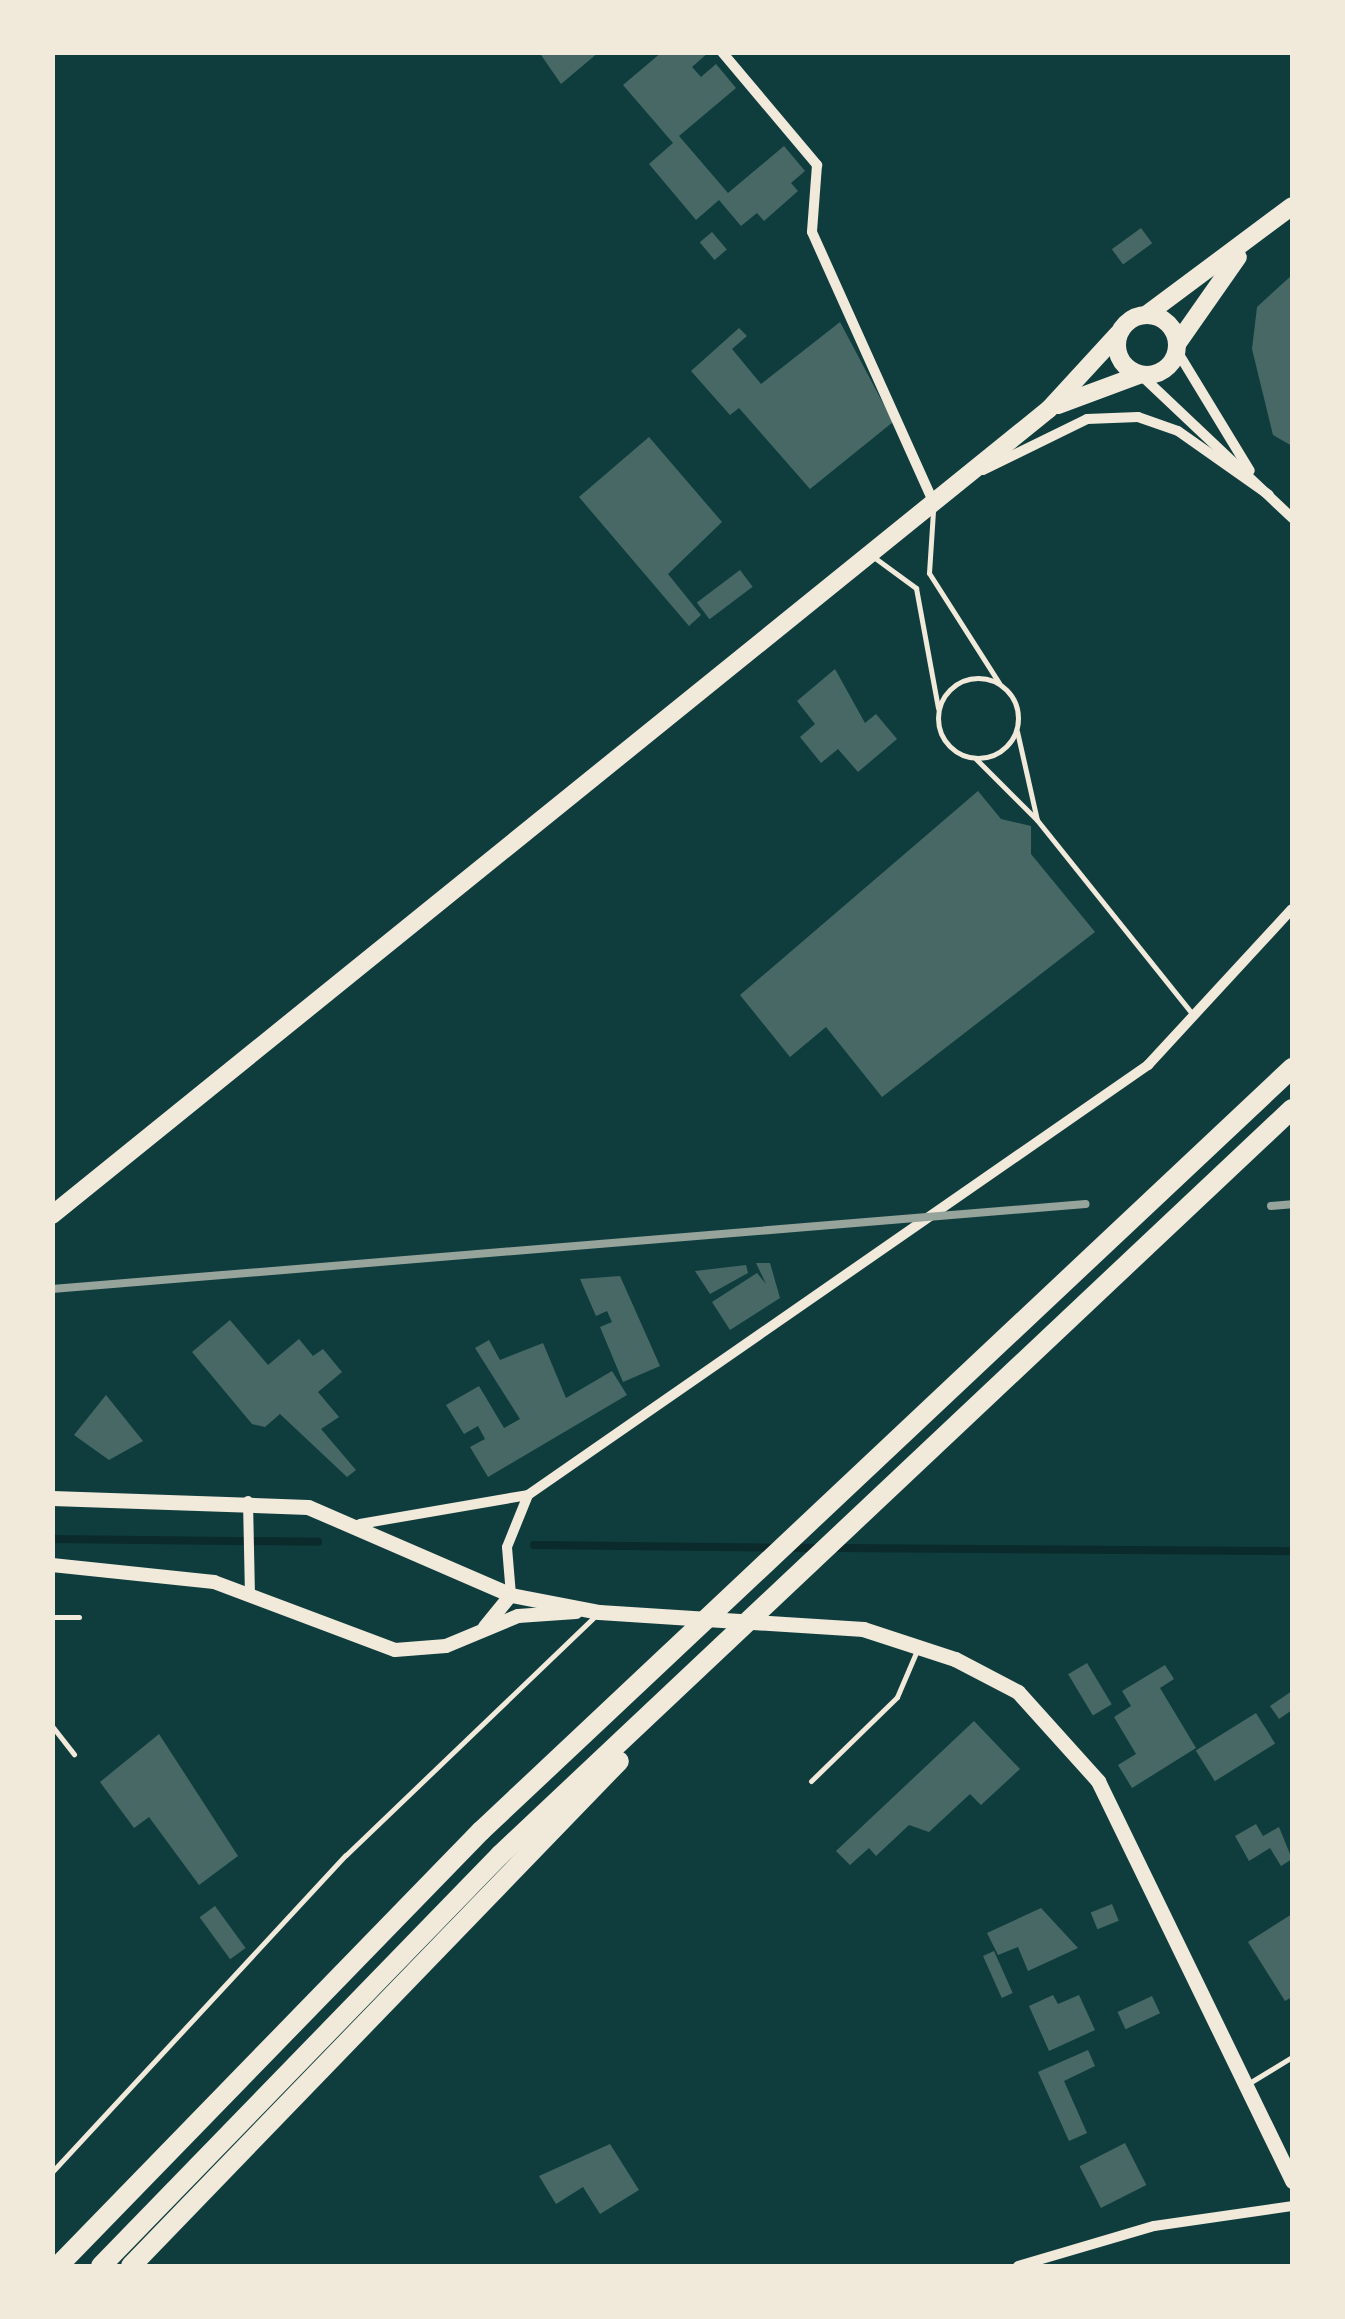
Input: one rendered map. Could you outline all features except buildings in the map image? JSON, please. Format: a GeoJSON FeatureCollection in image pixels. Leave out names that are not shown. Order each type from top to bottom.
{"type":"FeatureCollection","features":[{"type":"Feature","properties":{"kind":"highway"},"geometry":{"type":"LineString","coordinates":[[58,2266],[331,1976],[1292,1068]]}},
{"type":"Feature","properties":{"kind":"highway"},"geometry":{"type":"LineString","coordinates":[[101,2266],[352,2000],[1292,1109]]}},
{"type":"Feature","properties":{"kind":"highway"},"geometry":{"type":"LineString","coordinates":[[131,2266],[734,1638]]}},
{"type":"Feature","properties":{"kind":"main road"},"geometry":{"type":"LineString","coordinates":[[52,1215],[968,475],[1048,408],[1118,334],[1248,244],[1292,206]]}},
{"type":"Feature","properties":{"kind":"main road"},"geometry":{"type":"LineString","coordinates":[[1048,408],[1140,375],[1160,373],[1248,244]]}},
{"type":"Feature","properties":{"kind":"main road"},"geometry":{"type":"LineString","coordinates":[[1146,315],[1171,326],[1177,348]]}},
{"type":"Feature","properties":{"kind":"main road"},"geometry":{"type":"LineString","coordinates":[[1118,334],[1118,354],[1140,375]]}},
{"type":"Feature","properties":{"kind":"main road"},"geometry":{"type":"LineString","coordinates":[[52,1498],[248,1500],[360,1524],[511,1595],[600,1612],[813,1623],[920,1646],[1018,1692],[1098,1781],[1292,2181]]}},
{"type":"Feature","properties":{"kind":"street"},"geometry":{"type":"LineString","coordinates":[[722,52],[816,165],[812,232],[934,503]]}},
{"type":"Feature","properties":{"kind":"street"},"geometry":{"type":"LineString","coordinates":[[1177,348],[1191,387],[1269,495]]}},
{"type":"Feature","properties":{"kind":"street"},"geometry":{"type":"LineString","coordinates":[[1140,375],[1292,518]]}},
{"type":"Feature","properties":{"kind":"street"},"geometry":{"type":"LineString","coordinates":[[968,475],[1063,428],[1124,416],[1178,431],[1269,495]]}},
{"type":"Feature","properties":{"kind":"street"},"geometry":{"type":"LineString","coordinates":[[360,1524],[528,1495],[1133,1076],[1196,1018],[1292,909]]}},
{"type":"Feature","properties":{"kind":"street"},"geometry":{"type":"LineString","coordinates":[[485,1627],[511,1595],[507,1546],[528,1495]]}},
{"type":"Feature","properties":{"kind":"street"},"geometry":{"type":"LineString","coordinates":[[248,1500],[250,1595]]}},
{"type":"Feature","properties":{"kind":"street"},"geometry":{"type":"LineString","coordinates":[[52,1565],[138,1568],[250,1595],[395,1650],[446,1646],[485,1627],[544,1612],[600,1612]]}},
{"type":"Feature","properties":{"kind":"street"},"geometry":{"type":"LineString","coordinates":[[1018,2266],[1154,2226],[1292,2206]]}},
{"type":"Feature","properties":{"kind":"lane"},"geometry":{"type":"LineString","coordinates":[[934,503],[928,573],[1016,705],[1017,729],[1036,820]]}},
{"type":"Feature","properties":{"kind":"lane"},"geometry":{"type":"LineString","coordinates":[[868,554],[916,588],[938,710],[950,748],[976,759],[1036,820],[1196,1018]]}},
{"type":"Feature","properties":{"kind":"lane"},"geometry":{"type":"LineString","coordinates":[[938,710],[965,680],[1001,685]]}},
{"type":"Feature","properties":{"kind":"lane"},"geometry":{"type":"LineString","coordinates":[[976,759],[1002,751],[1017,729]]}},
{"type":"Feature","properties":{"kind":"lane"},"geometry":{"type":"LineString","coordinates":[[52,2172],[346,1855],[600,1612]]}},
{"type":"Feature","properties":{"kind":"lane"},"geometry":{"type":"LineString","coordinates":[[52,1617],[79,1617]]}},
{"type":"Feature","properties":{"kind":"lane"},"geometry":{"type":"LineString","coordinates":[[811,1781],[896,1697],[920,1646]]}},
{"type":"Feature","properties":{"kind":"lane"},"geometry":{"type":"LineString","coordinates":[[52,1726],[74,1754]]}},
{"type":"Feature","properties":{"kind":"lane"},"geometry":{"type":"LineString","coordinates":[[1244,2086],[1292,2057]]}},
{"type":"Feature","properties":{"kind":"waterway"},"geometry":{"type":"LineString","coordinates":[[52,1539],[318,1542]]}},
{"type":"Feature","properties":{"kind":"waterway"},"geometry":{"type":"LineString","coordinates":[[534,1545],[818,1548]]}},
{"type":"Feature","properties":{"kind":"waterway"},"geometry":{"type":"LineString","coordinates":[[832,1548],[1292,1551]]}},
{"type":"Feature","properties":{"kind":"railway"},"geometry":{"type":"LineString","coordinates":[[52,1289],[1086,1204]]}},
{"type":"Feature","properties":{"kind":"railway"},"geometry":{"type":"LineString","coordinates":[[1271,1206],[1292,1204]]}}]}
